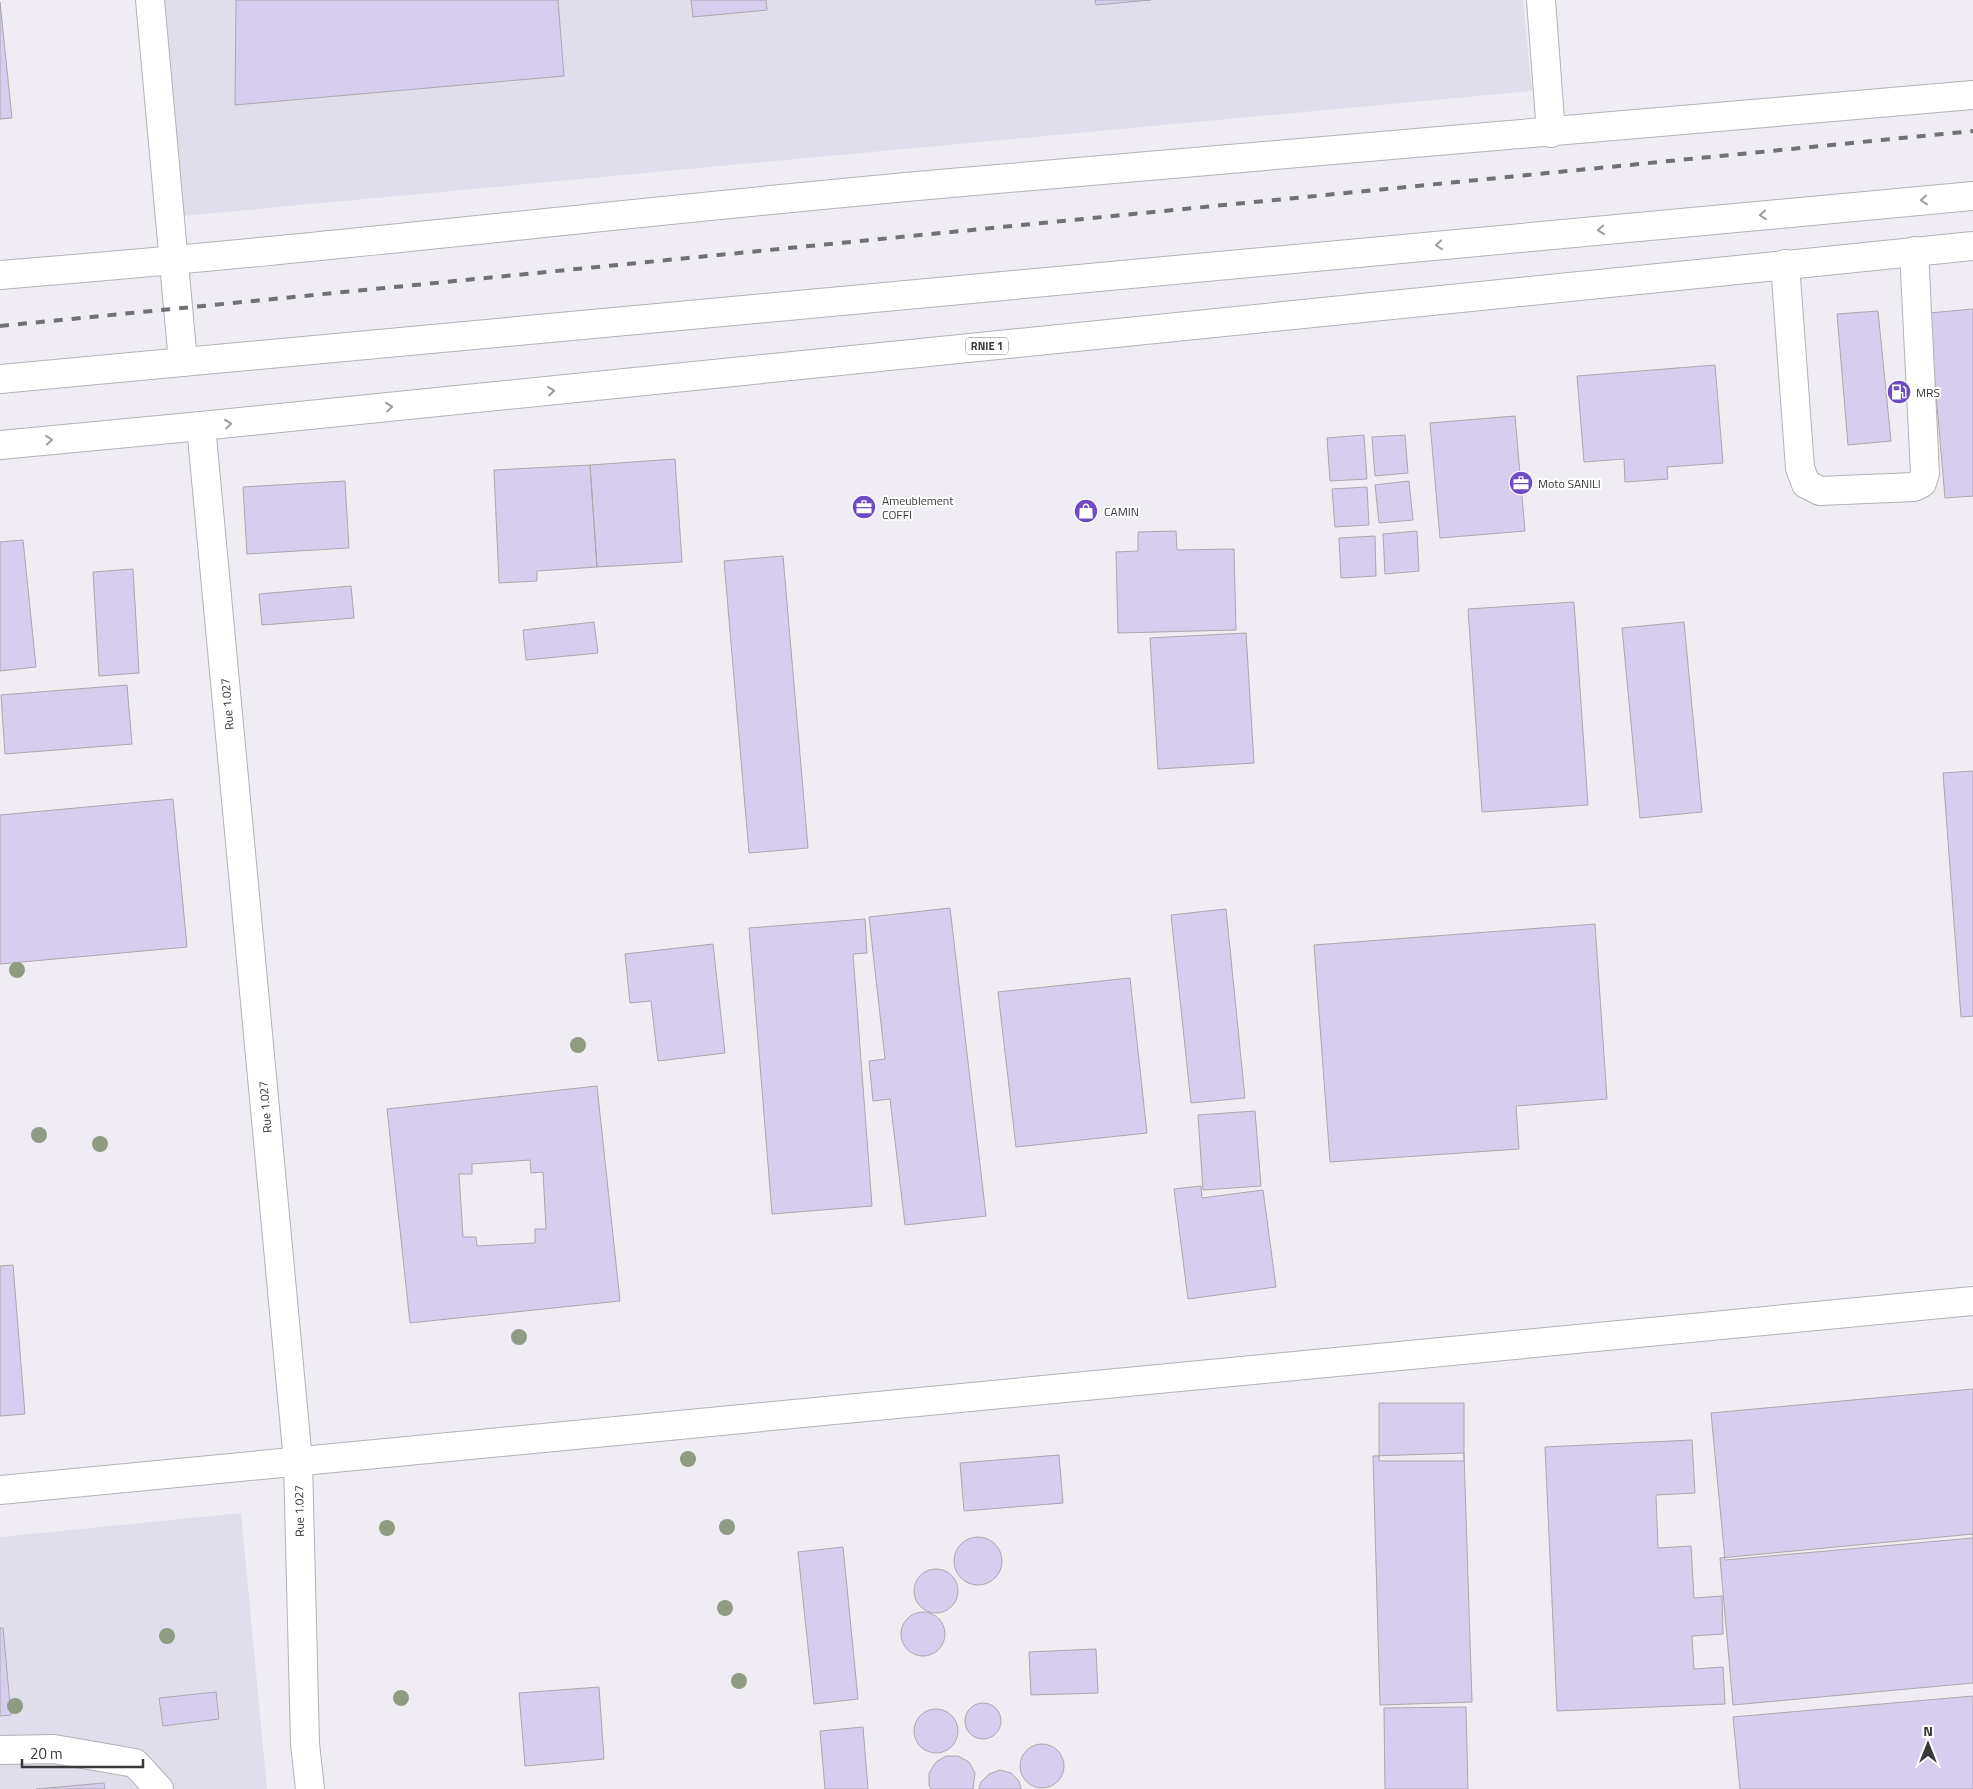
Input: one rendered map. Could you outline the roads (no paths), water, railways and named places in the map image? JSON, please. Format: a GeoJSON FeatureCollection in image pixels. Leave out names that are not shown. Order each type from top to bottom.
{"type":"FeatureCollection","features":[{"type":"Feature","properties":{"kind":"main road"},"geometry":{"type":"LineString","coordinates":[[150,0],[183,362]]}},
{"type":"Feature","properties":{"kind":"main road"},"geometry":{"type":"LineString","coordinates":[[1541,0],[1551,134]]}},
{"type":"Feature","properties":{"kind":"main road"},"geometry":{"type":"LineString","coordinates":[[0,275],[174,261],[948,183],[1551,134],[1973,95]]}},
{"type":"Feature","properties":{"kind":"main road"},"geometry":{"type":"LineString","coordinates":[[0,379],[1973,196]]}},
{"type":"Feature","properties":{"kind":"main road","name":"RNIE 1"},"geometry":{"type":"LineString","coordinates":[[0,445],[1973,246]]}},
{"type":"Feature","properties":{"kind":"main road"},"geometry":{"type":"LineString","coordinates":[[1786,264],[1800,468],[1806,484],[1820,491],[1914,487],[1922,483],[1925,473],[1914,251]]}},
{"type":"Feature","properties":{"kind":"main road","name":"Rue 1.027"},"geometry":{"type":"LineString","coordinates":[[201,426],[298,1461],[305,1744],[310,1789]]}},
{"type":"Feature","properties":{"kind":"main road"},"geometry":{"type":"LineString","coordinates":[[0,1490],[1973,1301]]}},
{"type":"Feature","properties":{"kind":"main road"},"geometry":{"type":"LineString","coordinates":[[0,1750],[54,1749],[135,1763],[159,1789]]}},
{"type":"Feature","properties":{"kind":"railway"},"geometry":{"type":"LineString","coordinates":[[0,326],[1973,131]]}},
{"type":"Feature","properties":{"kind":"place","name":"MRS"},"geometry":{"type":"Point","coordinates":[1899,392]}},
{"type":"Feature","properties":{"kind":"place","name":"Moto SANILI"},"geometry":{"type":"Point","coordinates":[1521,483]}},
{"type":"Feature","properties":{"kind":"place","name":"Ameublement COFFI"},"geometry":{"type":"Point","coordinates":[864,507]}},
{"type":"Feature","properties":{"kind":"place","name":"CAMIN"},"geometry":{"type":"Point","coordinates":[1086,511]}}]}
